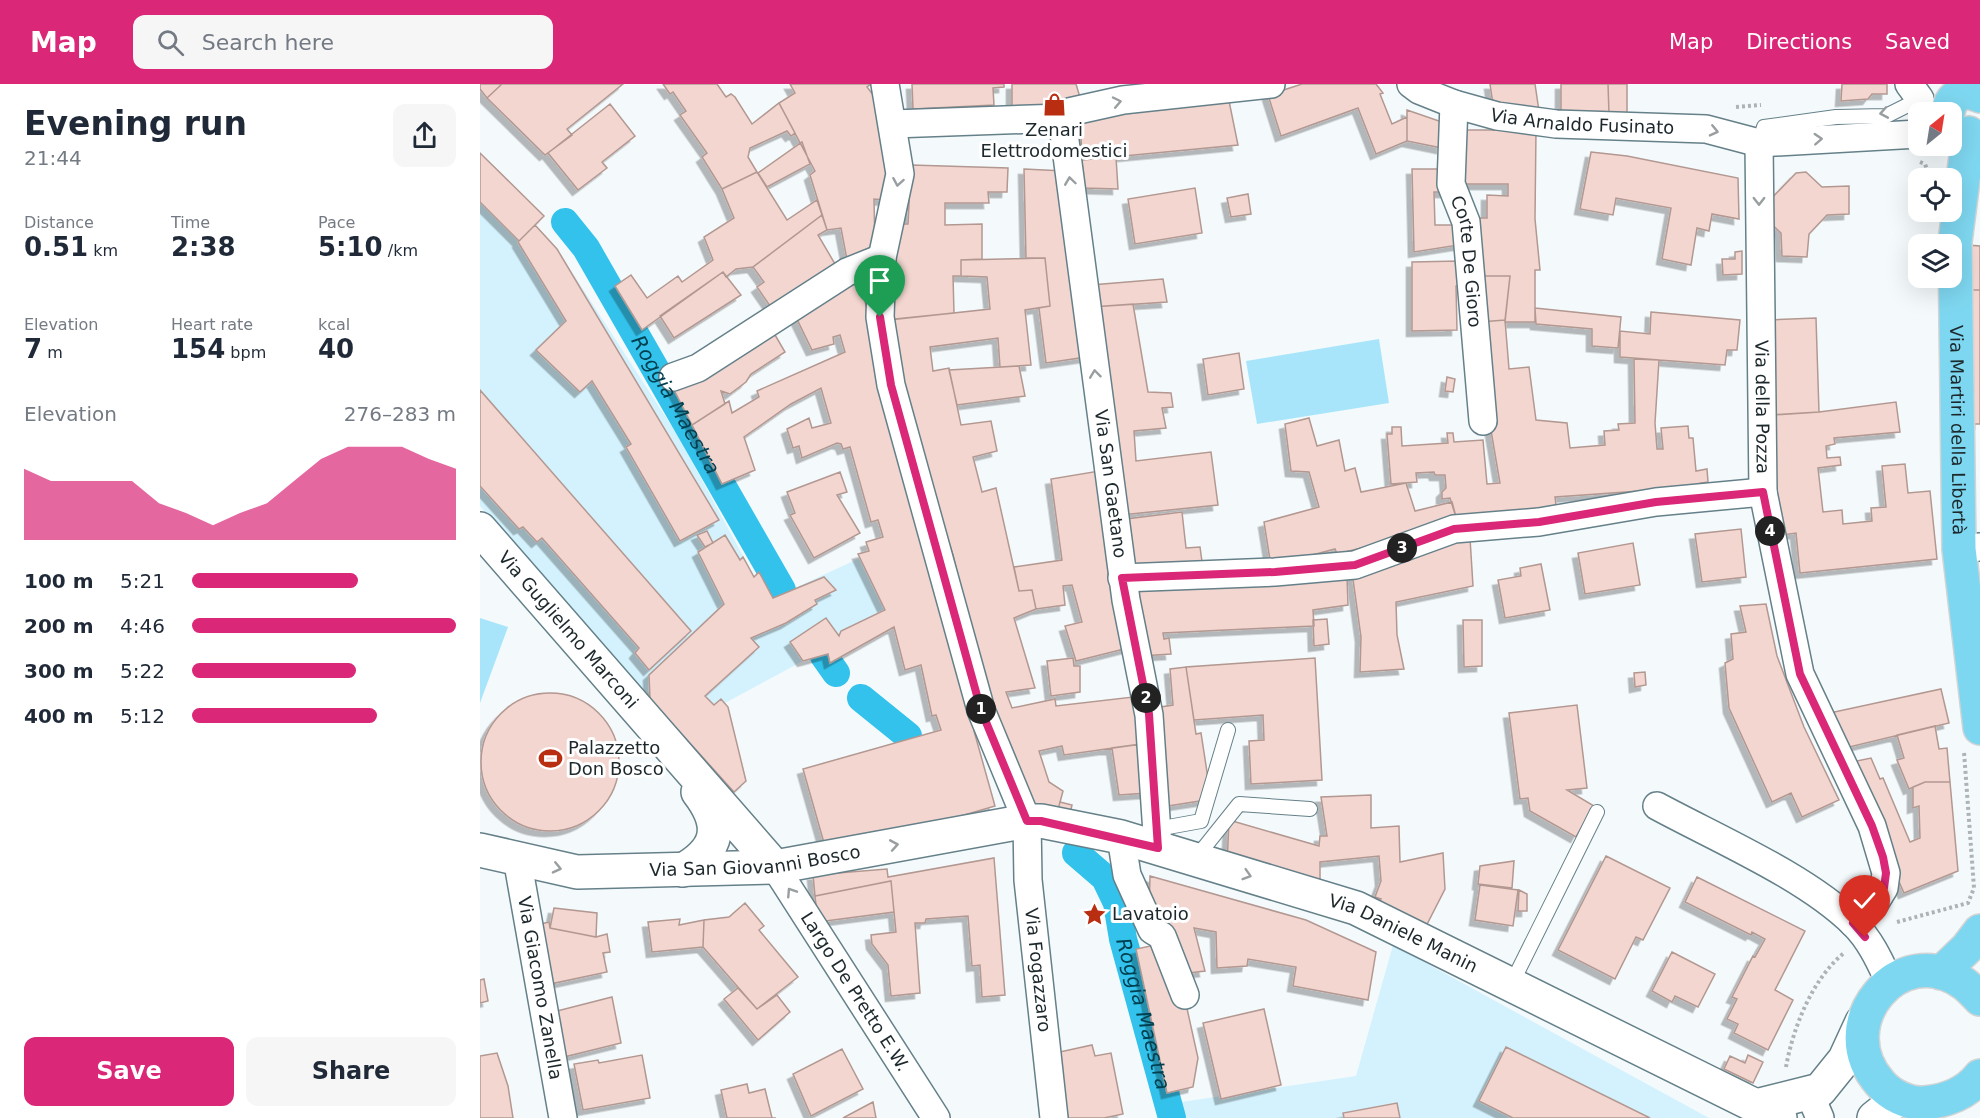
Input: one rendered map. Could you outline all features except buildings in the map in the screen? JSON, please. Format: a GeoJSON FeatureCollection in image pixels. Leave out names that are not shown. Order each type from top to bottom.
{"type":"FeatureCollection","features":[{"type":"Feature","properties":{"kind":"main road","name":"Via Martiri della Libertà"},"geometry":{"type":"LineString","coordinates":[[1968,112],[1955,242],[1980,728]]}},
{"type":"Feature","properties":{"kind":"main road"},"geometry":{"type":"LineString","coordinates":[[1941,973],[1967,948],[1980,931]]}},
{"type":"Feature","properties":{"kind":"main road"},"geometry":{"type":"LineString","coordinates":[[1980,999],[1963,982],[1941,973],[1914,973],[1890,983],[1877,993],[1862,1022],[1861,1040],[1864,1058],[1878,1081],[1917,1106],[1941,1102],[1962,1093],[1980,1080]]}},
{"type":"Feature","properties":{"kind":"street"},"geometry":{"type":"LineString","coordinates":[[885,84],[900,174],[882,258],[880,317],[891,385],[981,710],[1027,821]]}},
{"type":"Feature","properties":{"kind":"street"},"geometry":{"type":"LineString","coordinates":[[892,124],[1062,118],[1069,112],[1123,100],[1271,84]]}},
{"type":"Feature","properties":{"kind":"street","name":"Via Arnaldo Fusinato"},"geometry":{"type":"LineString","coordinates":[[1411,84],[1419,90],[1454,104],[1497,116],[1556,124],[1706,129],[1759,143],[1908,135]]}},
{"type":"Feature","properties":{"kind":"street","name":"Corte De Gioro"},"geometry":{"type":"LineString","coordinates":[[1454,104],[1450,184],[1466,222],[1483,421]]}},
{"type":"Feature","properties":{"kind":"street","name":"Via San Gaetano"},"geometry":{"type":"LineString","coordinates":[[1062,118],[1122,578],[1149,714],[1158,838]]}},
{"type":"Feature","properties":{"kind":"street","name":"Via della Pozza"},"geometry":{"type":"LineString","coordinates":[[1759,143],[1763,492],[1800,674],[1872,826],[1886,873],[1884,888],[1873,906],[1853,923]]}},
{"type":"Feature","properties":{"kind":"street"},"geometry":{"type":"LineString","coordinates":[[673,377],[698,368],[847,272],[882,258]]}},
{"type":"Feature","properties":{"kind":"street"},"geometry":{"type":"LineString","coordinates":[[1122,578],[1275,572],[1355,565],[1454,529],[1539,522],[1656,502],[1763,492]]}},
{"type":"Feature","properties":{"kind":"street","name":"Via Guglielmo Marconi"},"geometry":{"type":"LineString","coordinates":[[480,529],[775,867]]}},
{"type":"Feature","properties":{"kind":"street","name":"Via Guglielmo Marconi"},"geometry":{"type":"LineString","coordinates":[[654,730],[706,802],[715,824],[714,840],[708,850],[701,859],[682,870]]}},
{"type":"Feature","properties":{"kind":"street"},"geometry":{"type":"LineString","coordinates":[[1657,806],[1801,884],[1853,923],[1875,951],[1890,983]]}},
{"type":"Feature","properties":{"kind":"street","name":"Via Daniele Manin"},"geometry":{"type":"LineString","coordinates":[[1027,821],[1041,821],[1121,837],[1158,838],[1195,859],[1356,908],[1755,1109],[1820,1104],[1862,1022]]}},
{"type":"Feature","properties":{"kind":"street","name":"Via San Giovanni Bosco"},"geometry":{"type":"LineString","coordinates":[[480,850],[576,872],[775,867],[1027,821]]}},
{"type":"Feature","properties":{"kind":"street","name":"Via Fogazzaro"},"geometry":{"type":"LineString","coordinates":[[1027,821],[1028,880],[1054,1118]]}},
{"type":"Feature","properties":{"kind":"street"},"geometry":{"type":"LineString","coordinates":[[1121,837],[1127,875],[1152,930],[1162,936],[1185,995]]}},
{"type":"Feature","properties":{"kind":"street","name":"Via Giacomo Zanella"},"geometry":{"type":"LineString","coordinates":[[517,858],[563,1118]]}},
{"type":"Feature","properties":{"kind":"street","name":"Largo De Pretto E.W."},"geometry":{"type":"LineString","coordinates":[[775,867],[936,1118]]}},
{"type":"Feature","properties":{"kind":"street"},"geometry":{"type":"LineString","coordinates":[[1874,1118],[1917,1106]]}},
{"type":"Feature","properties":{"kind":"lane"},"geometry":{"type":"LineString","coordinates":[[1759,143],[1764,127],[1836,117],[1886,116],[1914,91],[1968,112]]}},
{"type":"Feature","properties":{"kind":"lane"},"geometry":{"type":"LineString","coordinates":[[1158,838],[1201,821],[1228,730]]}},
{"type":"Feature","properties":{"kind":"lane"},"geometry":{"type":"LineString","coordinates":[[1195,859],[1239,804],[1310,809]]}},
{"type":"Feature","properties":{"kind":"lane"},"geometry":{"type":"LineString","coordinates":[[1511,985],[1597,812]]}},
{"type":"Feature","properties":{"kind":"shaded area"},"geometry":{"type":"Polygon","coordinates":[[[480,153],[544,216],[535,225],[557,249],[678,436],[754,576],[759,572],[773,598],[860,558],[885,610],[842,631],[839,636],[825,618],[790,642],[803,661],[725,703],[746,781],[734,792],[658,710],[480,506],[480,153]]]}},
{"type":"Feature","properties":{"kind":"shaded area"},"geometry":{"type":"Polygon","coordinates":[[[1379,339],[1389,403],[1257,424],[1246,361],[1379,339]]]}},
{"type":"Feature","properties":{"kind":"shaded area"},"geometry":{"type":"Polygon","coordinates":[[[480,618],[508,627],[480,703],[480,618]]]}},
{"type":"Feature","properties":{"kind":"shaded area"},"geometry":{"type":"Polygon","coordinates":[[[1393,945],[1709,1118],[1172,1118],[1168,1104],[1356,1076],[1393,945]]]}},
{"type":"Feature","properties":{"kind":"waterway","name":"Roggia Maestra"},"geometry":{"type":"LineString","coordinates":[[565,222],[586,248],[782,590]]}},
{"type":"Feature","properties":{"kind":"waterway","name":"Roggia Maestra"},"geometry":{"type":"LineString","coordinates":[[824,656],[836,673]]}},
{"type":"Feature","properties":{"kind":"waterway","name":"Roggia Maestra"},"geometry":{"type":"LineString","coordinates":[[861,698],[908,736]]}},
{"type":"Feature","properties":{"kind":"waterway","name":"Roggia Maestra"},"geometry":{"type":"LineString","coordinates":[[1076,853],[1105,878],[1117,903],[1123,939],[1172,1118]]}},
{"type":"Feature","properties":{"kind":"place","name":"Zenari Elettrodomestici"},"geometry":{"type":"Point","coordinates":[1054,104]}},
{"type":"Feature","properties":{"kind":"place","name":"Palazzetto Don Bosco"},"geometry":{"type":"Point","coordinates":[550,758]}},
{"type":"Feature","properties":{"kind":"place","name":"Lavatoio"},"geometry":{"type":"Point","coordinates":[1094,914]}},
{"type":"Feature","properties":{"kind":"route"},"geometry":{"type":"LineString","coordinates":[[880,317],[891,385],[981,710],[1027,821],[1041,821],[1121,837],[1158,848],[1149,714],[1122,578],[1275,572],[1355,565],[1454,529],[1539,522],[1656,502],[1763,492],[1791,639],[1800,674],[1812,706],[1872,826],[1883,857],[1886,873],[1884,888],[1873,906],[1853,923],[1865,937]]}}]}
